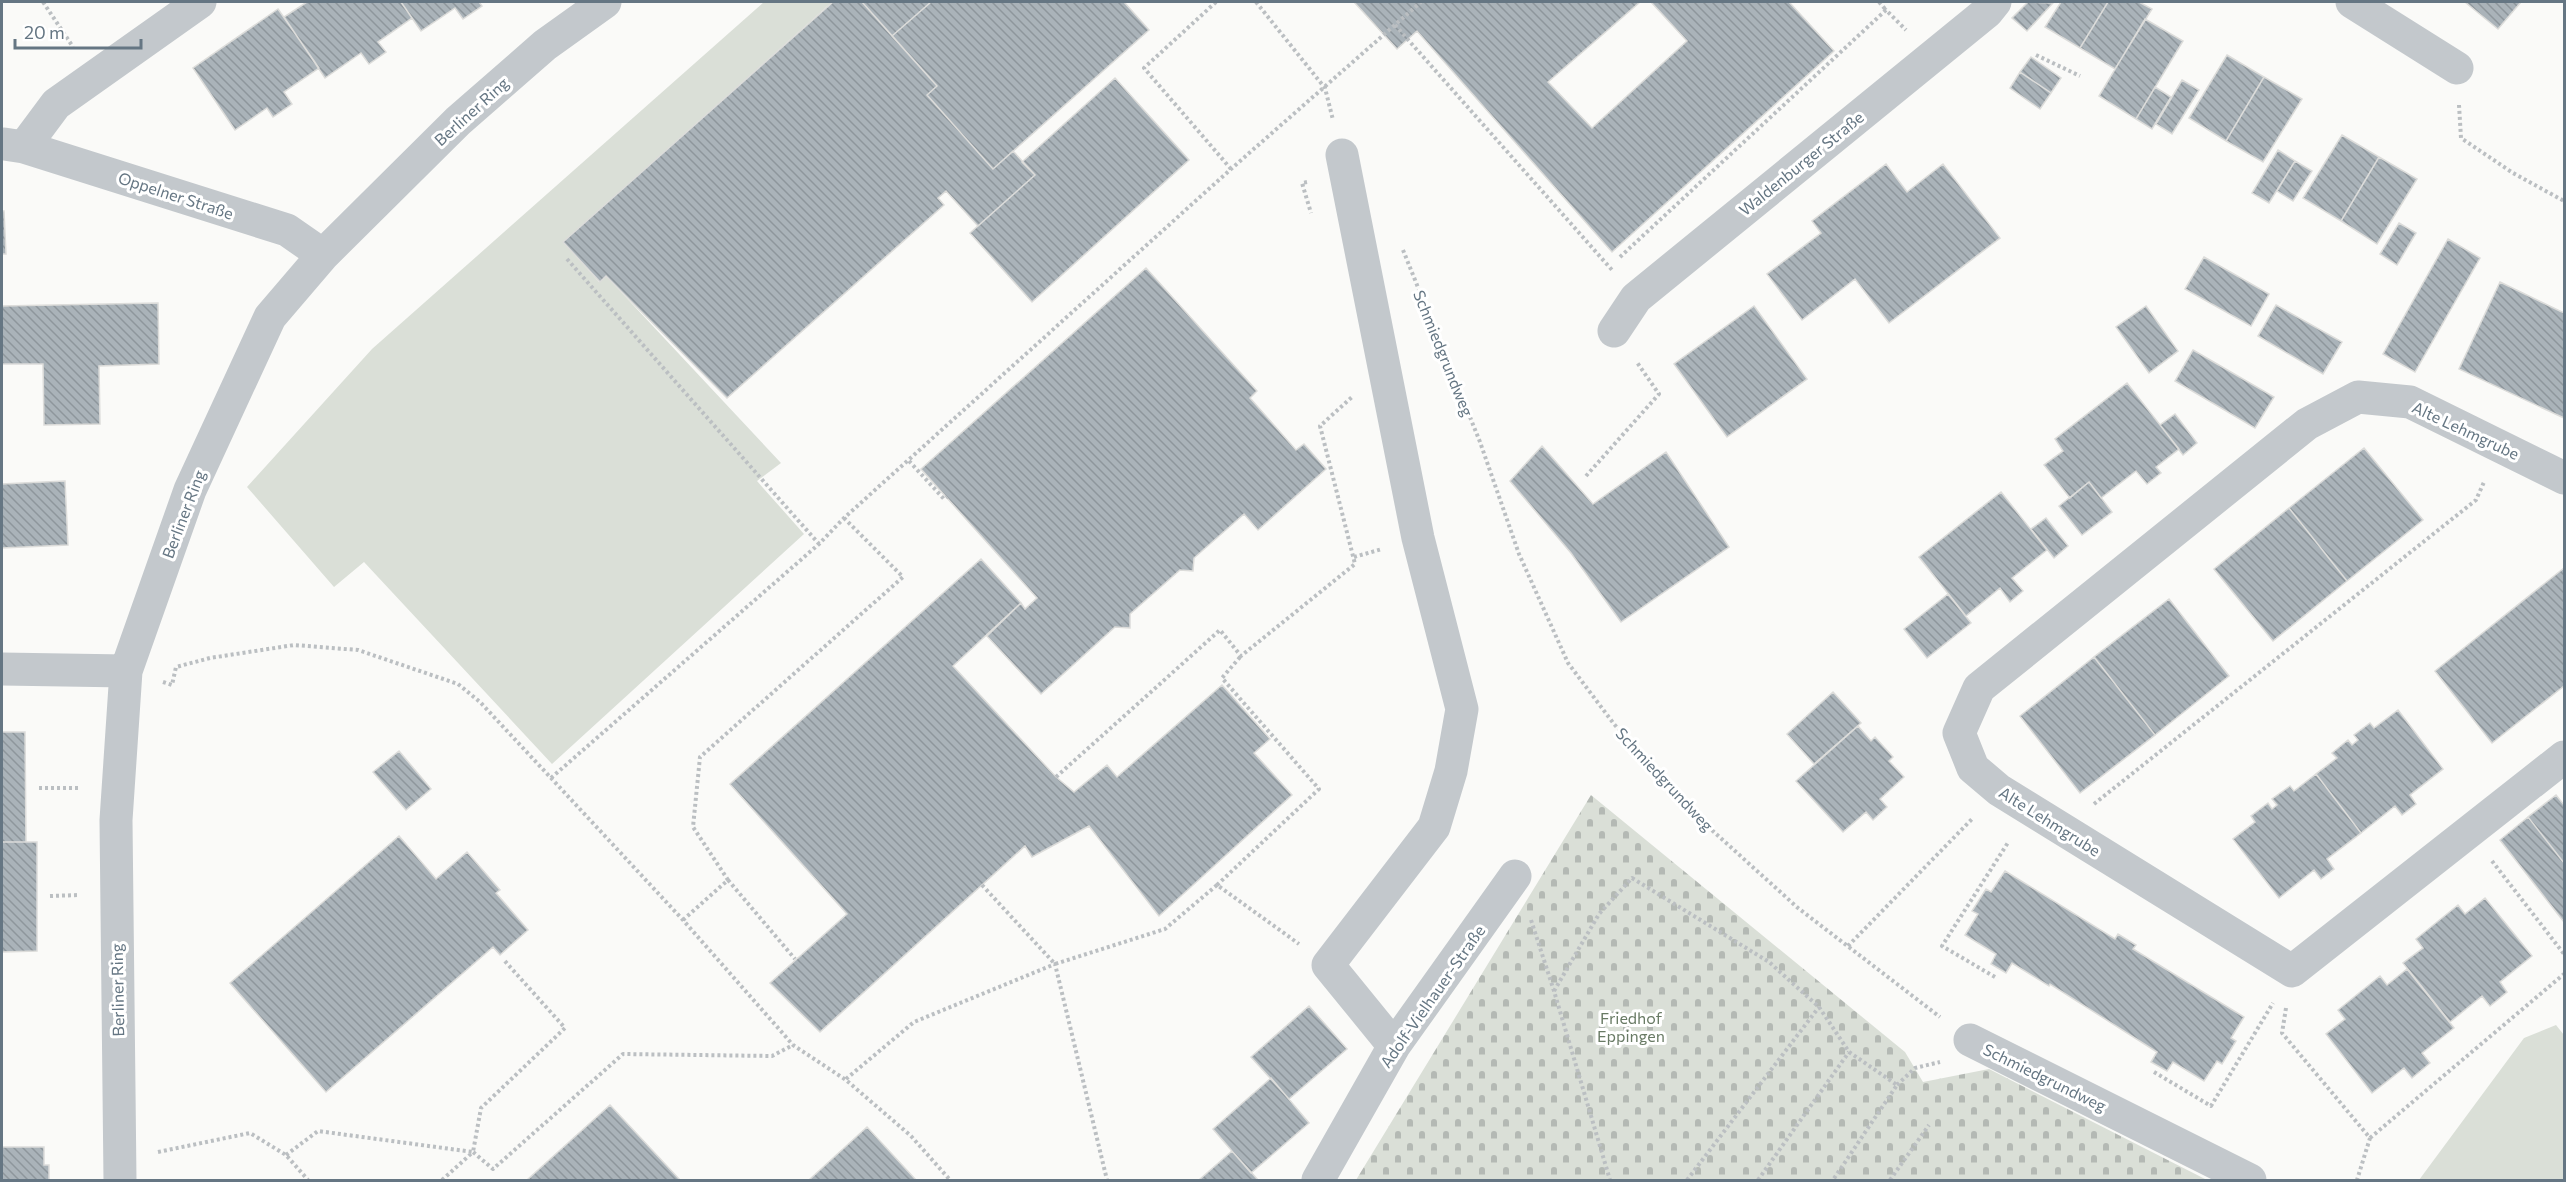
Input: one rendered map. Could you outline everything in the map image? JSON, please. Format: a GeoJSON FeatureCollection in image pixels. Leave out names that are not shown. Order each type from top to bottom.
{"type":"FeatureCollection","features":[{"type":"Feature","properties":{"kind":"street","name":"Oppelner Straße"},"geometry":{"type":"LineString","coordinates":[[200,2],[56,104],[13,145],[287,230],[323,255]]}},
{"type":"Feature","properties":{"kind":"street","name":"Berliner Ring"},"geometry":{"type":"LineString","coordinates":[[120,1170],[116,820],[126,671],[190,490],[270,317],[323,255],[458,121],[545,45],[605,2]]}},
{"type":"Feature","properties":{"kind":"street","name":"Waldenburger Straße"},"geometry":{"type":"LineString","coordinates":[[1614,332],[1636,298],[1987,12],[1995,2]]}},
{"type":"Feature","properties":{"kind":"street"},"geometry":{"type":"LineString","coordinates":[[2352,2],[2457,68]]}},
{"type":"Feature","properties":{"kind":"street"},"geometry":{"type":"LineString","coordinates":[[1343,163],[1418,538],[1462,708],[1451,771],[1434,827],[1328,965],[1394,1046]]}},
{"type":"Feature","properties":{"kind":"street","name":"Alte Lehmgrube"},"geometry":{"type":"LineString","coordinates":[[2292,971],[2070,832],[2029,810],[1999,790],[1973,768],[1959,733],[1979,688],[2307,424],[2358,397],[2410,402],[2565,478]]}},
{"type":"Feature","properties":{"kind":"street"},"geometry":{"type":"LineString","coordinates":[[2,669],[126,671]]}},
{"type":"Feature","properties":{"kind":"street"},"geometry":{"type":"LineString","coordinates":[[2292,971],[2565,757]]}},
{"type":"Feature","properties":{"kind":"street","name":"Adolf-Vielhauer-Straße"},"geometry":{"type":"LineString","coordinates":[[1318,1180],[1394,1046],[1515,876]]}},
{"type":"Feature","properties":{"kind":"street","name":"Schmiedgrundweg"},"geometry":{"type":"LineString","coordinates":[[1970,1040],[2250,1180]]}},
{"type":"Feature","properties":{"kind":"path"},"geometry":{"type":"LineString","coordinates":[[43,2],[93,78]]}},
{"type":"Feature","properties":{"kind":"path"},"geometry":{"type":"LineString","coordinates":[[1216,2],[1144,68],[1231,169]]}},
{"type":"Feature","properties":{"kind":"path"},"geometry":{"type":"LineString","coordinates":[[1256,2],[1325,88]]}},
{"type":"Feature","properties":{"kind":"path"},"geometry":{"type":"LineString","coordinates":[[551,778],[819,543],[1231,169],[1421,2]]}},
{"type":"Feature","properties":{"kind":"path"},"geometry":{"type":"LineString","coordinates":[[1879,2],[1932,56]]}},
{"type":"Feature","properties":{"kind":"path"},"geometry":{"type":"LineString","coordinates":[[1610,267],[1886,10]]}},
{"type":"Feature","properties":{"kind":"path"},"geometry":{"type":"LineString","coordinates":[[1395,24],[1636,298]]}},
{"type":"Feature","properties":{"kind":"path"},"geometry":{"type":"LineString","coordinates":[[2036,55],[2080,76]]}},
{"type":"Feature","properties":{"kind":"path"},"geometry":{"type":"LineString","coordinates":[[2457,68],[2461,138],[2513,173],[2565,201]]}},
{"type":"Feature","properties":{"kind":"path"},"geometry":{"type":"LineString","coordinates":[[1312,217],[1302,183],[1343,163]]}},
{"type":"Feature","properties":{"kind":"path","name":"Schmiedgrundweg"},"geometry":{"type":"LineString","coordinates":[[1402,249],[1480,442],[1519,554],[1568,663],[1614,724],[1693,813],[1798,908],[1970,1040]]}},
{"type":"Feature","properties":{"kind":"path"},"geometry":{"type":"LineString","coordinates":[[567,259],[819,543]]}},
{"type":"Feature","properties":{"kind":"path"},"geometry":{"type":"LineString","coordinates":[[1586,476],[1659,394],[1614,332]]}},
{"type":"Feature","properties":{"kind":"path"},"geometry":{"type":"LineString","coordinates":[[846,1080],[914,1022],[1055,964],[1165,929],[1217,885],[1318,789],[1222,678],[1241,656],[1355,564],[1320,426],[1359,390]]}},
{"type":"Feature","properties":{"kind":"path"},"geometry":{"type":"LineString","coordinates":[[2070,832],[2085,811],[2476,500],[2500,446]]}},
{"type":"Feature","properties":{"kind":"path"},"geometry":{"type":"LineString","coordinates":[[909,461],[944,499],[947,497]]}},
{"type":"Feature","properties":{"kind":"path"},"geometry":{"type":"LineString","coordinates":[[795,959],[728,880],[693,827],[700,757],[903,577],[844,518]]}},
{"type":"Feature","properties":{"kind":"path"},"geometry":{"type":"LineString","coordinates":[[1056,777],[1220,630],[1241,656]]}},
{"type":"Feature","properties":{"kind":"path"},"geometry":{"type":"LineString","coordinates":[[126,671],[172,685],[176,668],[210,658],[294,645],[358,650],[458,684],[480,702],[683,920],[793,1045],[846,1080],[911,1136],[950,1180]]}},
{"type":"Feature","properties":{"kind":"path"},"geometry":{"type":"LineString","coordinates":[[1848,946],[1999,790]]}},
{"type":"Feature","properties":{"kind":"path"},"geometry":{"type":"LineString","coordinates":[[1995,977],[1942,946],[2029,810]]}},
{"type":"Feature","properties":{"kind":"path"},"geometry":{"type":"LineString","coordinates":[[2470,832],[2565,954]]}},
{"type":"Feature","properties":{"kind":"path"},"geometry":{"type":"LineString","coordinates":[[1515,876],[1554,990],[1610,1180]]}},
{"type":"Feature","properties":{"kind":"path"},"geometry":{"type":"LineString","coordinates":[[1554,990],[1599,915],[1632,878],[1769,962],[1819,1007],[1849,1052],[1897,1085]]}},
{"type":"Feature","properties":{"kind":"path"},"geometry":{"type":"LineString","coordinates":[[683,920],[728,880]]}},
{"type":"Feature","properties":{"kind":"path"},"geometry":{"type":"LineString","coordinates":[[982,885],[1055,964],[1107,1180]]}},
{"type":"Feature","properties":{"kind":"path"},"geometry":{"type":"LineString","coordinates":[[1217,885],[1328,965]]}},
{"type":"Feature","properties":{"kind":"path"},"geometry":{"type":"LineString","coordinates":[[442,1180],[473,1152],[481,1108],[565,1028],[503,959]]}},
{"type":"Feature","properties":{"kind":"path"},"geometry":{"type":"LineString","coordinates":[[2154,1072],[2211,1106],[2292,971]]}},
{"type":"Feature","properties":{"kind":"path"},"geometry":{"type":"LineString","coordinates":[[2292,971],[2282,1033],[2370,1138]]}},
{"type":"Feature","properties":{"kind":"path"},"geometry":{"type":"LineString","coordinates":[[2357,1180],[2370,1138],[2565,974]]}},
{"type":"Feature","properties":{"kind":"path"},"geometry":{"type":"LineString","coordinates":[[1688,1180],[1819,1007]]}},
{"type":"Feature","properties":{"kind":"path"},"geometry":{"type":"LineString","coordinates":[[1833,1180],[1897,1085],[1915,1068],[1956,1058],[1970,1040]]}},
{"type":"Feature","properties":{"kind":"path"},"geometry":{"type":"LineString","coordinates":[[286,1155],[318,1131],[473,1152],[493,1169],[623,1054],[772,1056],[793,1045]]}},
{"type":"Feature","properties":{"kind":"path"},"geometry":{"type":"LineString","coordinates":[[1758,1180],[1849,1052]]}},
{"type":"Feature","properties":{"kind":"path"},"geometry":{"type":"LineString","coordinates":[[1890,1180],[1929,1125]]}},
{"type":"Feature","properties":{"kind":"path"},"geometry":{"type":"LineString","coordinates":[[120,1170],[250,1132],[286,1155],[308,1180]]}},
{"type":"Feature","properties":{"kind":"green space"},"geometry":{"type":"Polygon","coordinates":[[[764,2],[832,2],[563,242],[599,282],[606,276],[781,463],[757,481],[804,534],[552,764],[364,562],[334,587],[247,487],[372,349],[764,2]]]}},
{"type":"Feature","properties":{"kind":"green space","name":"Friedhof Eppingen"},"geometry":{"type":"Polygon","coordinates":[[[1591,795],[1905,1052],[1923,1082],[1989,1069],[2207,1180],[1356,1180],[1591,795]]]}},
{"type":"Feature","properties":{"kind":"green space"},"geometry":{"type":"Polygon","coordinates":[[[2556,1025],[2564,1035],[2564,1180],[2419,1180],[2524,1038],[2556,1025]]]}},
{"type":"Feature","properties":{"kind":"building"},"geometry":{"type":"Polygon","coordinates":[[[307,2],[401,2],[412,18],[378,42],[386,52],[369,64],[361,53],[325,78],[284,17],[307,2]]]}},
{"type":"Feature","properties":{"kind":"building"},"geometry":{"type":"Polygon","coordinates":[[[401,2],[479,2],[482,6],[463,19],[455,8],[421,31],[401,2]]]}},
{"type":"Feature","properties":{"kind":"building"},"geometry":{"type":"Polygon","coordinates":[[[833,2],[862,2],[937,86],[927,95],[993,169],[1013,151],[1035,175],[978,226],[946,191],[938,198],[944,205],[727,398],[606,276],[600,282],[563,242],[833,2]]]}},
{"type":"Feature","properties":{"kind":"building"},"geometry":{"type":"Polygon","coordinates":[[[862,2],[931,2],[892,36],[862,2]]]}},
{"type":"Feature","properties":{"kind":"building"},"geometry":{"type":"Polygon","coordinates":[[[931,2],[1124,2],[1149,30],[993,169],[927,95],[937,86],[892,36],[931,2]]]}},
{"type":"Feature","properties":{"kind":"building"},"geometry":{"type":"Polygon","coordinates":[[[1354,2],[1640,2],[1548,82],[1592,128],[1687,41],[1651,2],[1789,2],[1834,51],[1612,252],[1417,31],[1397,49],[1354,2]]]}},
{"type":"Feature","properties":{"kind":"building"},"geometry":{"type":"Polygon","coordinates":[[[2028,2],[2053,3],[2027,31],[2012,18],[2028,2]]]}},
{"type":"Feature","properties":{"kind":"building"},"geometry":{"type":"Polygon","coordinates":[[[2061,2],[2108,2],[2080,48],[2045,27],[2061,2]]]}},
{"type":"Feature","properties":{"kind":"building"},"geometry":{"type":"Polygon","coordinates":[[[2108,2],[2139,2],[2152,9],[2115,69],[2080,48],[2108,2]]]}},
{"type":"Feature","properties":{"kind":"building"},"geometry":{"type":"Polygon","coordinates":[[[2465,2],[2521,2],[2498,29],[2465,2]]]}},
{"type":"Feature","properties":{"kind":"building"},"geometry":{"type":"Polygon","coordinates":[[[278,9],[319,68],[284,92],[292,104],[273,117],[267,108],[235,130],[193,68],[278,9]]]}},
{"type":"Feature","properties":{"kind":"building"},"geometry":{"type":"Polygon","coordinates":[[[2145,19],[2183,41],[2136,119],[2099,96],[2145,19]]]}},
{"type":"Feature","properties":{"kind":"building"},"geometry":{"type":"Polygon","coordinates":[[[2227,55],[2264,77],[2226,141],[2189,118],[2227,55]]]}},
{"type":"Feature","properties":{"kind":"building"},"geometry":{"type":"Polygon","coordinates":[[[2031,57],[2061,78],[2051,93],[2020,72],[2031,57]]]}},
{"type":"Feature","properties":{"kind":"building"},"geometry":{"type":"Polygon","coordinates":[[[2020,72],[2051,93],[2040,109],[2010,88],[2020,72]]]}},
{"type":"Feature","properties":{"kind":"building"},"geometry":{"type":"Polygon","coordinates":[[[2264,77],[2302,99],[2263,162],[2226,141],[2264,77]]]}},
{"type":"Feature","properties":{"kind":"building"},"geometry":{"type":"Polygon","coordinates":[[[1115,78],[1189,160],[1032,302],[970,233],[1035,175],[1022,162],[1115,78]]]}},
{"type":"Feature","properties":{"kind":"building"},"geometry":{"type":"Polygon","coordinates":[[[2182,80],[2199,90],[2172,134],[2156,124],[2182,80]]]}},
{"type":"Feature","properties":{"kind":"building"},"geometry":{"type":"Polygon","coordinates":[[[2155,87],[2171,97],[2152,129],[2136,119],[2155,87]]]}},
{"type":"Feature","properties":{"kind":"building"},"geometry":{"type":"Polygon","coordinates":[[[2342,135],[2379,157],[2341,221],[2303,198],[2342,135]]]}},
{"type":"Feature","properties":{"kind":"building"},"geometry":{"type":"Polygon","coordinates":[[[2278,150],[2295,161],[2269,203],[2252,193],[2278,150]]]}},
{"type":"Feature","properties":{"kind":"building"},"geometry":{"type":"Polygon","coordinates":[[[2379,157],[2417,179],[2377,244],[2341,221],[2379,157]]]}},
{"type":"Feature","properties":{"kind":"building"},"geometry":{"type":"Polygon","coordinates":[[[2295,161],[2312,171],[2293,201],[2277,191],[2295,161]]]}},
{"type":"Feature","properties":{"kind":"building"},"geometry":{"type":"Polygon","coordinates":[[[1886,164],[1907,192],[1943,164],[2000,238],[1889,323],[1855,279],[1802,320],[1767,274],[1821,233],[1812,221],[1886,164]]]}},
{"type":"Feature","properties":{"kind":"building"},"geometry":{"type":"Polygon","coordinates":[[[2,211],[4,211],[6,254],[2,254],[2,211]]]}},
{"type":"Feature","properties":{"kind":"building"},"geometry":{"type":"Polygon","coordinates":[[[2399,223],[2416,233],[2397,265],[2380,254],[2399,223]]]}},
{"type":"Feature","properties":{"kind":"building"},"geometry":{"type":"Polygon","coordinates":[[[2448,239],[2480,258],[2415,372],[2383,354],[2448,239]]]}},
{"type":"Feature","properties":{"kind":"building"},"geometry":{"type":"Polygon","coordinates":[[[2204,257],[2269,294],[2251,326],[2185,289],[2204,257]]]}},
{"type":"Feature","properties":{"kind":"building"},"geometry":{"type":"Polygon","coordinates":[[[1146,268],[1257,391],[1250,398],[1296,450],[1304,444],[1326,469],[1258,530],[1244,514],[1194,558],[1193,571],[1180,570],[1130,614],[1130,628],[1115,627],[1041,694],[987,636],[1021,603],[1025,609],[1037,598],[921,469],[1146,268]]]}},
{"type":"Feature","properties":{"kind":"building"},"geometry":{"type":"Polygon","coordinates":[[[2500,282],[2564,313],[2564,418],[2459,369],[2500,282]]]}},
{"type":"Feature","properties":{"kind":"building"},"geometry":{"type":"Polygon","coordinates":[[[158,303],[159,364],[99,366],[100,424],[44,425],[43,364],[2,364],[2,306],[158,303]]]}},
{"type":"Feature","properties":{"kind":"building"},"geometry":{"type":"Polygon","coordinates":[[[2276,305],[2342,342],[2323,374],[2258,336],[2276,305]]]}},
{"type":"Feature","properties":{"kind":"building"},"geometry":{"type":"Polygon","coordinates":[[[1754,306],[1807,379],[1727,437],[1674,364],[1754,306]]]}},
{"type":"Feature","properties":{"kind":"building"},"geometry":{"type":"Polygon","coordinates":[[[2146,306],[2178,351],[2149,373],[2116,327],[2146,306]]]}},
{"type":"Feature","properties":{"kind":"building"},"geometry":{"type":"Polygon","coordinates":[[[2193,350],[2274,397],[2255,428],[2175,381],[2193,350]]]}},
{"type":"Feature","properties":{"kind":"building"},"geometry":{"type":"Polygon","coordinates":[[[2127,383],[2179,449],[2156,467],[2161,473],[2147,484],[2136,471],[2101,498],[2089,482],[2070,498],[2044,465],[2063,451],[2055,439],[2127,383]]]}},
{"type":"Feature","properties":{"kind":"building"},"geometry":{"type":"Polygon","coordinates":[[[2175,414],[2197,443],[2183,455],[2160,425],[2175,414]]]}},
{"type":"Feature","properties":{"kind":"building"},"geometry":{"type":"Polygon","coordinates":[[[1542,446],[1593,504],[1666,452],[1729,547],[1621,622],[1571,553],[1510,481],[1542,446]]]}},
{"type":"Feature","properties":{"kind":"building"},"geometry":{"type":"Polygon","coordinates":[[[2364,448],[2423,520],[2347,581],[2289,508],[2364,448]]]}},
{"type":"Feature","properties":{"kind":"building"},"geometry":{"type":"Polygon","coordinates":[[[65,481],[68,545],[2,548],[2,484],[65,481]]]}},
{"type":"Feature","properties":{"kind":"building"},"geometry":{"type":"Polygon","coordinates":[[[2089,482],[2112,512],[2082,535],[2059,506],[2089,482]]]}},
{"type":"Feature","properties":{"kind":"building"},"geometry":{"type":"Polygon","coordinates":[[[2001,492],[2047,550],[2012,578],[2023,591],[2010,602],[2000,588],[1966,616],[1919,557],[2001,492]]]}},
{"type":"Feature","properties":{"kind":"building"},"geometry":{"type":"Polygon","coordinates":[[[2289,508],[2347,581],[2273,641],[2214,569],[2289,508]]]}},
{"type":"Feature","properties":{"kind":"building"},"geometry":{"type":"Polygon","coordinates":[[[2046,518],[2068,546],[2054,558],[2031,529],[2046,518]]]}},
{"type":"Feature","properties":{"kind":"building"},"geometry":{"type":"Polygon","coordinates":[[[981,559],[1021,603],[953,666],[1056,777],[1074,792],[1107,765],[1117,777],[1222,685],[1270,739],[1254,753],[1292,795],[1159,916],[1089,826],[1032,857],[1025,846],[820,1032],[770,983],[847,914],[730,784],[981,559]]]}},
{"type":"Feature","properties":{"kind":"building"},"geometry":{"type":"Polygon","coordinates":[[[2564,568],[2564,686],[2492,743],[2435,671],[2564,568]]]}},
{"type":"Feature","properties":{"kind":"building"},"geometry":{"type":"Polygon","coordinates":[[[1948,594],[1971,623],[1927,658],[1904,629],[1948,594]]]}},
{"type":"Feature","properties":{"kind":"building"},"geometry":{"type":"Polygon","coordinates":[[[2169,599],[2229,676],[2155,735],[2094,657],[2169,599]]]}},
{"type":"Feature","properties":{"kind":"building"},"geometry":{"type":"Polygon","coordinates":[[[2094,657],[2155,735],[2080,793],[2020,716],[2094,657]]]}},
{"type":"Feature","properties":{"kind":"building"},"geometry":{"type":"Polygon","coordinates":[[[1833,692],[1861,723],[1814,764],[1787,734],[1833,692]]]}},
{"type":"Feature","properties":{"kind":"building"},"geometry":{"type":"Polygon","coordinates":[[[2398,710],[2443,769],[2410,795],[2416,804],[2402,815],[2395,806],[2361,833],[2316,774],[2337,758],[2332,753],[2348,740],[2352,745],[2358,740],[2354,735],[2370,723],[2374,728],[2398,710]]]}},
{"type":"Feature","properties":{"kind":"building"},"geometry":{"type":"Polygon","coordinates":[[[1858,726],[1871,741],[1875,737],[1893,757],[1889,761],[1904,777],[1880,799],[1887,807],[1873,820],[1866,812],[1843,832],[1796,781],[1858,726]]]}},
{"type":"Feature","properties":{"kind":"building"},"geometry":{"type":"Polygon","coordinates":[[[2,732],[25,732],[26,842],[2,842],[2,732]]]}},
{"type":"Feature","properties":{"kind":"building"},"geometry":{"type":"Polygon","coordinates":[[[399,751],[431,789],[406,810],[373,772],[399,751]]]}},
{"type":"Feature","properties":{"kind":"building"},"geometry":{"type":"Polygon","coordinates":[[[2316,774],[2361,833],[2327,859],[2334,869],[2321,879],[2314,870],[2279,898],[2233,839],[2255,822],[2251,816],[2268,803],[2272,809],[2277,805],[2272,799],[2290,786],[2294,791],[2316,774]]]}},
{"type":"Feature","properties":{"kind":"building"},"geometry":{"type":"Polygon","coordinates":[[[2556,795],[2564,805],[2564,863],[2528,817],[2556,795]]]}},
{"type":"Feature","properties":{"kind":"building"},"geometry":{"type":"Polygon","coordinates":[[[2528,817],[2564,863],[2564,922],[2500,840],[2528,817]]]}},
{"type":"Feature","properties":{"kind":"building"},"geometry":{"type":"Polygon","coordinates":[[[399,836],[436,879],[467,852],[500,890],[496,893],[528,930],[500,955],[493,947],[326,1092],[230,983],[399,836]]]}},
{"type":"Feature","properties":{"kind":"building"},"geometry":{"type":"Polygon","coordinates":[[[2,842],[37,842],[37,951],[2,952],[2,842]]]}},
{"type":"Feature","properties":{"kind":"building"},"geometry":{"type":"Polygon","coordinates":[[[2005,871],[2115,939],[2118,934],[2136,945],[2133,949],[2244,1017],[2231,1038],[2236,1041],[2222,1064],[2217,1061],[2204,1081],[2173,1062],[2167,1071],[2151,1062],[2157,1052],[2050,984],[2049,986],[2012,963],[2006,973],[1991,964],[1996,954],[1965,935],[1978,914],[1972,911],[1986,889],[1991,892],[2005,871]]]}},
{"type":"Feature","properties":{"kind":"building"},"geometry":{"type":"Polygon","coordinates":[[[2485,898],[2532,956],[2500,982],[2507,992],[2490,1006],[2482,996],[2450,1022],[2403,963],[2423,948],[2416,939],[2458,905],[2465,914],[2485,898]]]}},
{"type":"Feature","properties":{"kind":"building"},"geometry":{"type":"Polygon","coordinates":[[[2407,969],[2454,1028],[2422,1053],[2430,1063],[2412,1078],[2404,1068],[2372,1093],[2326,1034],[2345,1019],[2338,1010],[2380,976],[2387,985],[2407,969]]]}},
{"type":"Feature","properties":{"kind":"building"},"geometry":{"type":"Polygon","coordinates":[[[1309,1006],[1347,1049],[1289,1099],[1251,1057],[1309,1006]]]}},
{"type":"Feature","properties":{"kind":"building"},"geometry":{"type":"Polygon","coordinates":[[[1271,1078],[1309,1123],[1251,1173],[1213,1129],[1271,1078]]]}},
{"type":"Feature","properties":{"kind":"building"},"geometry":{"type":"Polygon","coordinates":[[[610,1105],[680,1180],[527,1180],[610,1105]]]}},
{"type":"Feature","properties":{"kind":"building"},"geometry":{"type":"Polygon","coordinates":[[[867,1127],[916,1180],[809,1180],[867,1127]]]}},
{"type":"Feature","properties":{"kind":"building"},"geometry":{"type":"Polygon","coordinates":[[[2,1147],[44,1147],[44,1165],[49,1165],[49,1180],[2,1180],[2,1147]]]}},
{"type":"Feature","properties":{"kind":"building"},"geometry":{"type":"Polygon","coordinates":[[[1232,1151],[1258,1180],[1199,1180],[1232,1151]]]}}]}
